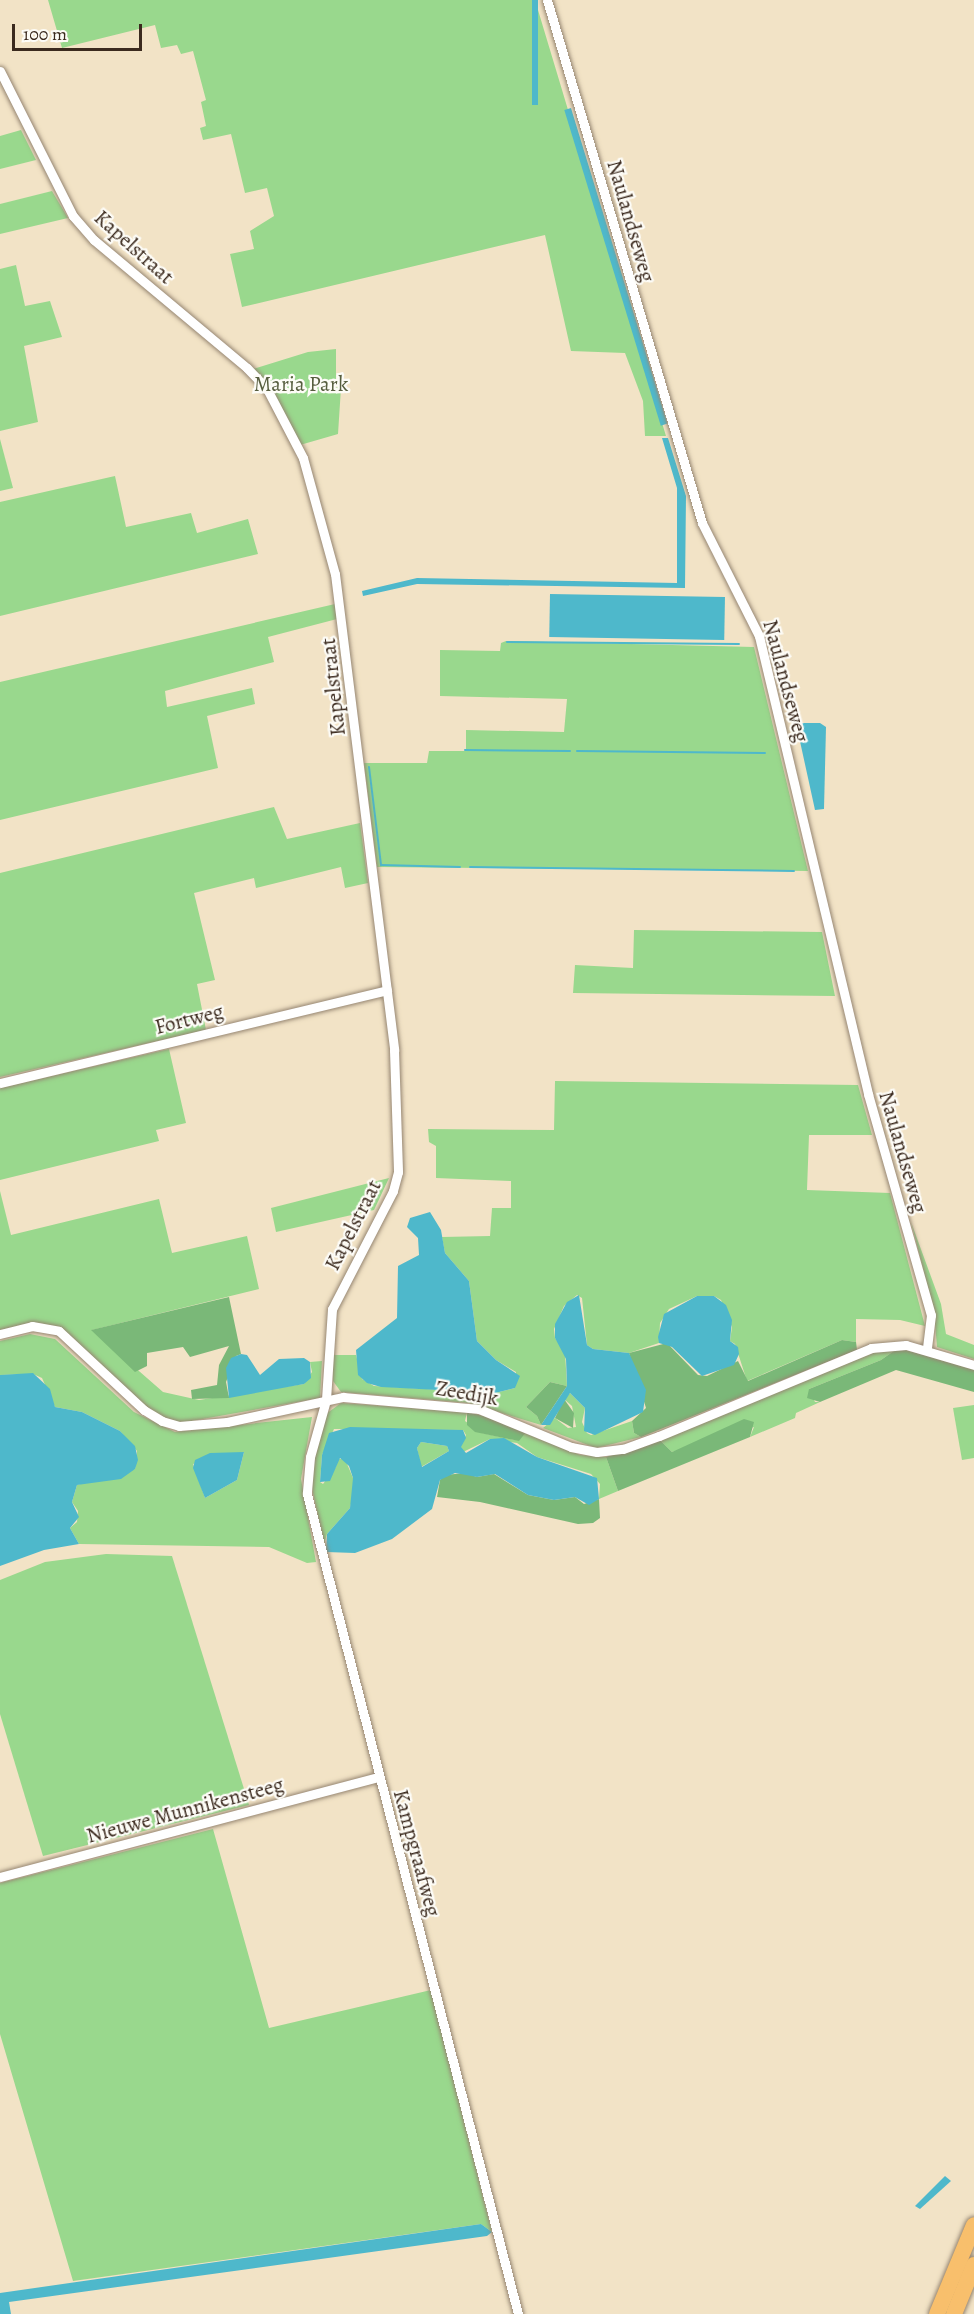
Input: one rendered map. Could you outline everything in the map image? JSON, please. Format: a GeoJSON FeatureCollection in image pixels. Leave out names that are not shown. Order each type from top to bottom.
{"type":"FeatureCollection","features":[{"type":"Feature","properties":{"kind":"highway"},"geometry":{"type":"LineString","coordinates":[[937,2314],[974,2225]]}},
{"type":"Feature","properties":{"kind":"highway"},"geometry":{"type":"LineString","coordinates":[[954,2314],[974,2265]]}},
{"type":"Feature","properties":{"kind":"street","name":"Naulandseweg"},"geometry":{"type":"LineString","coordinates":[[547,0],[702,524],[759,636],[868,1094],[928,1306],[927,1350]]}},
{"type":"Feature","properties":{"kind":"street","name":"Kapelstraat"},"geometry":{"type":"LineString","coordinates":[[0,71],[73,216],[94,240],[256,377],[303,458],[341,605],[396,1073],[398,1172],[393,1191],[333,1309],[326,1400]]}},
{"type":"Feature","properties":{"kind":"street","name":"Fortweg"},"geometry":{"type":"LineString","coordinates":[[0,1083],[387,990]]}},
{"type":"Feature","properties":{"kind":"street","name":"Zeedijk"},"geometry":{"type":"LineString","coordinates":[[0,1334],[32,1326],[59,1331],[144,1410],[162,1421],[179,1426],[227,1422],[343,1397],[479,1409],[571,1446],[611,1451],[659,1436],[871,1348],[896,1344],[927,1350],[974,1365]]}},
{"type":"Feature","properties":{"kind":"street","name":"Kampgraafweg"},"geometry":{"type":"LineString","coordinates":[[326,1400],[310,1457],[307,1494],[518,2314]]}},
{"type":"Feature","properties":{"kind":"street","name":"Nieuwe Munnikensteeg"},"geometry":{"type":"LineString","coordinates":[[0,1877],[379,1778]]}},
{"type":"Feature","properties":{"kind":"green space"},"geometry":{"type":"Polygon","coordinates":[[[48,0],[535,0],[666,436],[645,436],[643,401],[625,353],[571,351],[545,235],[242,307],[230,254],[254,249],[250,231],[274,216],[267,188],[245,193],[231,134],[203,140],[200,128],[206,126],[201,102],[206,100],[193,51],[181,54],[177,45],[161,48],[155,25],[62,48],[48,0]]]}},
{"type":"Feature","properties":{"kind":"green space"},"geometry":{"type":"Polygon","coordinates":[[[21,130],[36,160],[0,169],[0,136],[21,130]]]}},
{"type":"Feature","properties":{"kind":"green space"},"geometry":{"type":"Polygon","coordinates":[[[52,191],[68,218],[0,234],[0,204],[52,191]]]}},
{"type":"Feature","properties":{"kind":"green space"},"geometry":{"type":"Polygon","coordinates":[[[16,265],[25,306],[50,301],[62,337],[24,346],[38,422],[0,431],[0,269],[16,265]]]}},
{"type":"Feature","properties":{"kind":"green space","name":"Maria Park"},"geometry":{"type":"Polygon","coordinates":[[[336,349],[336,380],[329,380],[329,386],[341,388],[338,434],[300,445],[273,393],[253,369],[308,352],[336,349]]]}},
{"type":"Feature","properties":{"kind":"green space"},"geometry":{"type":"Polygon","coordinates":[[[0,439],[13,488],[0,491],[0,439]]]}},
{"type":"Feature","properties":{"kind":"green space"},"geometry":{"type":"Polygon","coordinates":[[[115,476],[126,527],[191,513],[197,533],[248,519],[258,554],[0,616],[0,502],[115,476]]]}},
{"type":"Feature","properties":{"kind":"green space"},"geometry":{"type":"Polygon","coordinates":[[[335,604],[337,619],[268,637],[274,662],[165,691],[167,707],[252,688],[255,704],[207,716],[218,768],[0,820],[0,682],[335,604]]]}},
{"type":"Feature","properties":{"kind":"green space"},"geometry":{"type":"Polygon","coordinates":[[[506,641],[754,647],[808,871],[377,867],[364,763],[427,763],[429,751],[466,751],[466,730],[564,732],[567,699],[440,696],[440,650],[500,651],[501,643],[506,641]]]}},
{"type":"Feature","properties":{"kind":"green space"},"geometry":{"type":"Polygon","coordinates":[[[274,807],[287,839],[360,823],[368,883],[345,888],[341,867],[256,888],[254,878],[194,893],[215,980],[197,984],[206,1030],[0,1077],[0,873],[274,807]]]}},
{"type":"Feature","properties":{"kind":"green space"},"geometry":{"type":"Polygon","coordinates":[[[634,930],[822,932],[835,996],[573,993],[575,965],[633,968],[634,930]]]}},
{"type":"Feature","properties":{"kind":"green space"},"geometry":{"type":"Polygon","coordinates":[[[169,1049],[186,1123],[156,1130],[159,1141],[0,1180],[0,1088],[169,1049]]]}},
{"type":"Feature","properties":{"kind":"green space"},"geometry":{"type":"Polygon","coordinates":[[[555,1081],[858,1085],[872,1135],[809,1135],[807,1190],[890,1193],[925,1326],[900,1320],[856,1319],[856,1342],[842,1340],[747,1381],[735,1344],[730,1341],[732,1327],[721,1300],[714,1296],[697,1296],[669,1309],[660,1323],[659,1343],[629,1353],[593,1349],[587,1345],[582,1298],[577,1295],[564,1306],[554,1329],[555,1338],[565,1352],[567,1386],[550,1382],[526,1407],[537,1416],[541,1425],[469,1403],[341,1392],[333,1381],[332,1355],[356,1355],[362,1379],[374,1386],[495,1393],[515,1388],[516,1372],[496,1360],[477,1341],[469,1281],[445,1253],[442,1237],[490,1236],[492,1208],[511,1208],[511,1181],[436,1178],[436,1146],[429,1142],[428,1129],[554,1130],[555,1081]]]}},
{"type":"Feature","properties":{"kind":"green space"},"geometry":{"type":"Polygon","coordinates":[[[389,1178],[374,1210],[276,1232],[271,1208],[389,1178]]]}},
{"type":"Feature","properties":{"kind":"green space"},"geometry":{"type":"Polygon","coordinates":[[[0,1191],[11,1235],[159,1199],[172,1253],[247,1236],[259,1289],[92,1330],[163,1392],[199,1400],[304,1384],[312,1372],[310,1362],[322,1361],[320,1398],[180,1423],[151,1414],[58,1329],[40,1323],[0,1330],[0,1191]]]}},
{"type":"Feature","properties":{"kind":"green space"},"geometry":{"type":"Polygon","coordinates":[[[911,1222],[941,1304],[946,1334],[974,1345],[974,1359],[937,1347],[934,1311],[911,1222]]]}},
{"type":"Feature","properties":{"kind":"green space"},"geometry":{"type":"Polygon","coordinates":[[[229,1297],[241,1354],[236,1356],[226,1382],[229,1398],[192,1399],[191,1390],[217,1385],[219,1365],[229,1346],[190,1357],[183,1347],[147,1353],[147,1366],[135,1372],[91,1330],[229,1297]]]}},
{"type":"Feature","properties":{"kind":"green space"},"geometry":{"type":"Polygon","coordinates":[[[30,1334],[55,1339],[134,1412],[175,1432],[312,1417],[301,1479],[316,1562],[307,1563],[269,1547],[79,1544],[70,1528],[77,1522],[78,1511],[72,1502],[77,1485],[135,1469],[137,1451],[120,1431],[82,1412],[55,1407],[42,1378],[33,1374],[0,1375],[0,1341],[30,1334]],[[244,1452],[193,1464],[205,1498],[237,1480],[244,1452]]]}},
{"type":"Feature","properties":{"kind":"green space"},"geometry":{"type":"Polygon","coordinates":[[[842,1340],[856,1342],[857,1350],[641,1437],[634,1433],[632,1421],[646,1408],[629,1353],[667,1343],[698,1375],[707,1376],[738,1361],[748,1381],[842,1340]]]}},
{"type":"Feature","properties":{"kind":"green space"},"geometry":{"type":"Polygon","coordinates":[[[898,1348],[881,1360],[809,1389],[815,1402],[820,1402],[796,1413],[795,1418],[750,1437],[754,1427],[672,1452],[659,1439],[878,1351],[898,1348]]]}},
{"type":"Feature","properties":{"kind":"green space"},"geometry":{"type":"Polygon","coordinates":[[[898,1348],[974,1368],[974,1392],[896,1370],[820,1402],[807,1398],[809,1389],[881,1360],[898,1348]]]}},
{"type":"Feature","properties":{"kind":"green space"},"geometry":{"type":"Polygon","coordinates":[[[550,1382],[567,1386],[541,1425],[537,1416],[526,1407],[550,1382]]]}},
{"type":"Feature","properties":{"kind":"green space"},"geometry":{"type":"Polygon","coordinates":[[[570,1393],[585,1408],[582,1422],[587,1433],[591,1435],[632,1421],[634,1433],[641,1437],[596,1448],[543,1428],[555,1418],[568,1428],[576,1427],[572,1406],[564,1399],[570,1393]]]}},
{"type":"Feature","properties":{"kind":"green space"},"geometry":{"type":"Polygon","coordinates":[[[564,1399],[574,1413],[573,1428],[555,1418],[564,1399]]]}},
{"type":"Feature","properties":{"kind":"green space"},"geometry":{"type":"Polygon","coordinates":[[[341,1403],[467,1412],[465,1421],[482,1433],[515,1440],[526,1432],[580,1455],[606,1457],[618,1491],[599,1499],[600,1484],[591,1474],[537,1457],[517,1443],[490,1439],[463,1452],[460,1447],[466,1435],[463,1430],[334,1429],[322,1455],[320,1482],[323,1484],[336,1467],[337,1459],[345,1459],[353,1478],[353,1495],[350,1508],[327,1534],[324,1544],[312,1488],[313,1466],[326,1414],[341,1403]]]}},
{"type":"Feature","properties":{"kind":"green space"},"geometry":{"type":"Polygon","coordinates":[[[974,1405],[974,1458],[962,1460],[953,1408],[974,1405]]]}},
{"type":"Feature","properties":{"kind":"green space"},"geometry":{"type":"Polygon","coordinates":[[[467,1412],[492,1418],[526,1432],[519,1441],[475,1432],[467,1425],[467,1412]]]}},
{"type":"Feature","properties":{"kind":"green space"},"geometry":{"type":"Polygon","coordinates":[[[744,1419],[754,1422],[750,1437],[618,1491],[606,1457],[659,1439],[672,1452],[744,1419]]]}},
{"type":"Feature","properties":{"kind":"green space"},"geometry":{"type":"Polygon","coordinates":[[[421,1442],[447,1446],[449,1451],[421,1467],[417,1448],[421,1442]]]}},
{"type":"Feature","properties":{"kind":"green space"},"geometry":{"type":"Polygon","coordinates":[[[465,1473],[477,1477],[494,1474],[528,1495],[554,1500],[575,1497],[584,1504],[599,1499],[600,1518],[593,1523],[578,1524],[480,1502],[437,1497],[440,1480],[445,1475],[465,1473]]]}},
{"type":"Feature","properties":{"kind":"green space"},"geometry":{"type":"Polygon","coordinates":[[[106,1554],[172,1556],[249,1805],[43,1856],[0,1714],[0,1580],[45,1562],[106,1554]]]}},
{"type":"Feature","properties":{"kind":"green space"},"geometry":{"type":"Polygon","coordinates":[[[213,1829],[269,2028],[431,1990],[492,2232],[481,2224],[73,2281],[0,2034],[0,1883],[213,1829]]]}},
{"type":"Feature","properties":{"kind":"water"},"geometry":{"type":"Polygon","coordinates":[[[532,0],[538,0],[538,105],[532,105],[532,0]]]}},
{"type":"Feature","properties":{"kind":"water"},"geometry":{"type":"Polygon","coordinates":[[[571,108],[667,424],[661,426],[564,110],[571,108]]]}},
{"type":"Feature","properties":{"kind":"water"},"geometry":{"type":"Polygon","coordinates":[[[662,438],[668,438],[686,496],[685,588],[417,584],[363,596],[362,591],[417,578],[677,583],[677,488],[662,438]]]}},
{"type":"Feature","properties":{"kind":"water"},"geometry":{"type":"Polygon","coordinates":[[[550,594],[725,597],[724,640],[549,637],[550,594]]]}},
{"type":"Feature","properties":{"kind":"water"},"geometry":{"type":"Polygon","coordinates":[[[796,723],[820,723],[826,727],[824,809],[815,810],[796,723]]]}},
{"type":"Feature","properties":{"kind":"water"},"geometry":{"type":"Polygon","coordinates":[[[430,1212],[441,1230],[445,1253],[469,1281],[477,1341],[496,1360],[520,1376],[515,1388],[495,1393],[381,1387],[367,1383],[358,1375],[356,1350],[397,1318],[398,1266],[419,1255],[418,1238],[407,1227],[410,1218],[430,1212]]]}},
{"type":"Feature","properties":{"kind":"water"},"geometry":{"type":"Polygon","coordinates":[[[579,1295],[587,1345],[593,1349],[629,1353],[646,1390],[643,1412],[595,1435],[584,1431],[585,1408],[570,1393],[550,1425],[541,1425],[567,1386],[566,1359],[555,1338],[555,1324],[567,1302],[579,1295]]]}},
{"type":"Feature","properties":{"kind":"water"},"geometry":{"type":"Polygon","coordinates":[[[697,1296],[714,1296],[726,1305],[732,1320],[730,1341],[738,1347],[739,1354],[734,1365],[702,1376],[672,1347],[659,1343],[658,1337],[664,1314],[697,1296]]]}},
{"type":"Feature","properties":{"kind":"water"},"geometry":{"type":"Polygon","coordinates":[[[241,1354],[247,1355],[260,1375],[279,1359],[304,1358],[310,1362],[311,1378],[304,1384],[229,1398],[226,1368],[231,1358],[241,1354]]]}},
{"type":"Feature","properties":{"kind":"water"},"geometry":{"type":"Polygon","coordinates":[[[33,1373],[50,1389],[55,1407],[82,1412],[120,1431],[135,1446],[138,1460],[135,1469],[121,1479],[77,1485],[72,1502],[79,1517],[70,1528],[79,1544],[44,1550],[0,1566],[0,1375],[33,1373]]]}},
{"type":"Feature","properties":{"kind":"water"},"geometry":{"type":"Polygon","coordinates":[[[350,1427],[463,1430],[466,1438],[461,1447],[466,1453],[490,1439],[504,1438],[537,1457],[597,1478],[599,1499],[589,1505],[575,1497],[554,1500],[528,1495],[495,1474],[477,1477],[455,1473],[440,1480],[432,1509],[392,1539],[355,1553],[326,1552],[327,1534],[350,1508],[353,1478],[349,1466],[340,1458],[330,1481],[320,1482],[322,1455],[329,1433],[350,1427]],[[421,1442],[417,1448],[422,1467],[449,1451],[447,1446],[421,1442]]]}},
{"type":"Feature","properties":{"kind":"water"},"geometry":{"type":"Polygon","coordinates":[[[244,1452],[237,1480],[205,1498],[193,1468],[195,1460],[210,1453],[244,1452]]]}},
{"type":"Feature","properties":{"kind":"water"},"geometry":{"type":"Polygon","coordinates":[[[945,2176],[951,2181],[920,2209],[915,2206],[945,2176]]]}},
{"type":"Feature","properties":{"kind":"water"},"geometry":{"type":"Polygon","coordinates":[[[481,2224],[492,2232],[487,2236],[9,2302],[11,2314],[0,2314],[0,2293],[481,2224]]]}},
{"type":"Feature","properties":{"kind":"waterway"},"geometry":{"type":"LineString","coordinates":[[507,642],[739,644]]}},
{"type":"Feature","properties":{"kind":"waterway"},"geometry":{"type":"LineString","coordinates":[[465,750],[570,751]]}},
{"type":"Feature","properties":{"kind":"waterway"},"geometry":{"type":"LineString","coordinates":[[577,751],[765,753]]}},
{"type":"Feature","properties":{"kind":"waterway"},"geometry":{"type":"LineString","coordinates":[[369,767],[381,865],[460,867]]}},
{"type":"Feature","properties":{"kind":"waterway"},"geometry":{"type":"LineString","coordinates":[[470,867],[794,871]]}}]}
